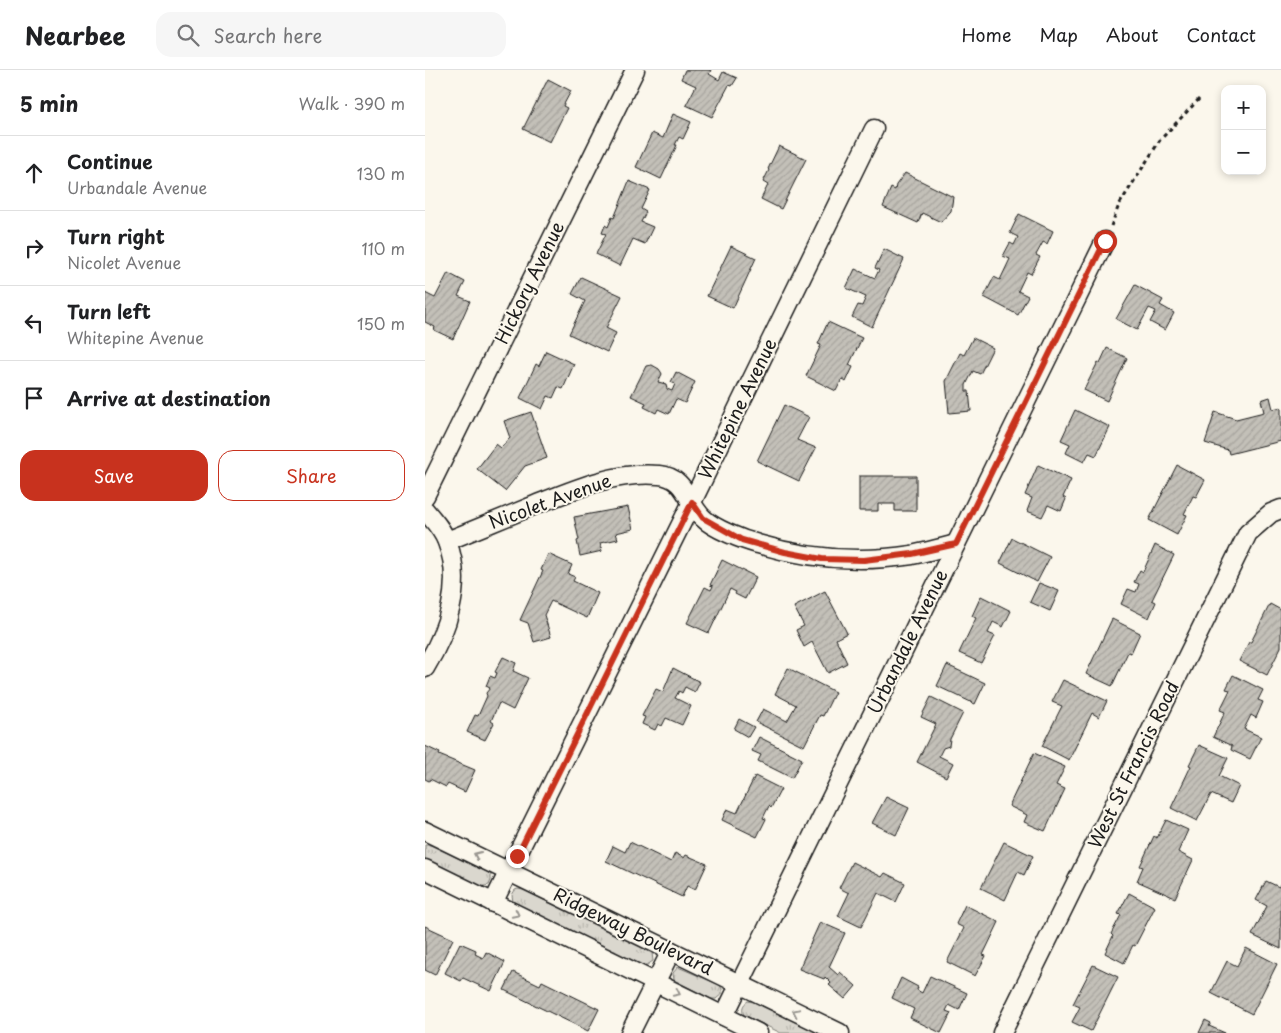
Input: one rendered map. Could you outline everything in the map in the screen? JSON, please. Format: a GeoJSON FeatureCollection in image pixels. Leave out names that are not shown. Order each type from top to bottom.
{"type":"FeatureCollection","features":[{"type":"Feature","properties":{"kind":"street","name":"Hickory Avenue"},"geometry":{"type":"LineString","coordinates":[[425,496],[635,70]]}},
{"type":"Feature","properties":{"kind":"street","name":"Whitepine Avenue"},"geometry":{"type":"LineString","coordinates":[[493,903],[874,129]]}},
{"type":"Feature","properties":{"kind":"street","name":"Urbandale Avenue"},"geometry":{"type":"LineString","coordinates":[[724,1016],[1105,241]]}},
{"type":"Feature","properties":{"kind":"street","name":"Nicolet Avenue"},"geometry":{"type":"LineString","coordinates":[[447,541],[601,481],[625,476],[660,475],[678,481],[703,518],[742,540],[785,552],[822,559],[874,559],[912,554],[956,544]]}},
{"type":"Feature","properties":{"kind":"street","name":"West St Francis Road"},"geometry":{"type":"LineString","coordinates":[[1002,1033],[1248,533],[1271,513],[1281,509]]}},
{"type":"Feature","properties":{"kind":"street"},"geometry":{"type":"LineString","coordinates":[[425,510],[439,527],[447,541],[454,575],[454,592],[441,639],[425,668]]}},
{"type":"Feature","properties":{"kind":"street","name":"Ridgeway Boulevard"},"geometry":{"type":"LineString","coordinates":[[425,831],[840,1033]]}},
{"type":"Feature","properties":{"kind":"street","name":"Ridgeway Boulevard"},"geometry":{"type":"LineString","coordinates":[[425,869],[758,1033]]}},
{"type":"Feature","properties":{"kind":"street"},"geometry":{"type":"LineString","coordinates":[[630,1033],[671,951]]}},
{"type":"Feature","properties":{"kind":"path"},"geometry":{"type":"LineString","coordinates":[[1105,241],[1119,205],[1160,140],[1200,98]]}},
{"type":"Feature","properties":{"kind":"green space"},"geometry":{"type":"Polygon","coordinates":[[[425,845],[431,845],[487,872],[491,875],[489,885],[480,887],[425,860],[425,845]]]}},
{"type":"Feature","properties":{"kind":"green space"},"geometry":{"type":"Polygon","coordinates":[[[518,889],[652,953],[653,961],[647,965],[641,965],[515,904],[512,895],[518,889]]]}},
{"type":"Feature","properties":{"kind":"green space"},"geometry":{"type":"Polygon","coordinates":[[[678,967],[720,985],[722,994],[716,999],[711,999],[674,980],[673,973],[678,967]]]}},
{"type":"Feature","properties":{"kind":"green space"},"geometry":{"type":"Polygon","coordinates":[[[748,1001],[754,1002],[818,1033],[781,1033],[744,1015],[743,1007],[748,1001]]]}},
{"type":"Feature","properties":{"kind":"building"},"geometry":{"type":"Polygon","coordinates":[[[685,70],[711,70],[709,74],[719,80],[723,72],[737,78],[732,86],[729,85],[712,117],[686,105],[696,86],[681,79],[685,70]]]}},
{"type":"Feature","properties":{"kind":"building"},"geometry":{"type":"Polygon","coordinates":[[[548,79],[571,91],[563,106],[567,108],[550,142],[523,129],[548,79]]]}},
{"type":"Feature","properties":{"kind":"building"},"geometry":{"type":"Polygon","coordinates":[[[673,114],[691,122],[683,139],[679,137],[661,179],[636,167],[652,133],[663,138],[673,114]]]}},
{"type":"Feature","properties":{"kind":"building"},"geometry":{"type":"Polygon","coordinates":[[[779,146],[806,159],[781,209],[761,199],[768,185],[763,182],[779,146]]]}},
{"type":"Feature","properties":{"kind":"building"},"geometry":{"type":"Polygon","coordinates":[[[905,173],[953,197],[951,211],[941,222],[922,213],[918,223],[883,207],[891,188],[895,190],[896,185],[905,173]]]}},
{"type":"Feature","properties":{"kind":"building"},"geometry":{"type":"Polygon","coordinates":[[[629,181],[650,190],[641,209],[646,212],[641,222],[653,227],[645,244],[633,239],[620,266],[596,254],[606,234],[602,233],[605,225],[608,227],[612,217],[614,218],[629,181]]]}},
{"type":"Feature","properties":{"kind":"building"},"geometry":{"type":"Polygon","coordinates":[[[1019,214],[1053,231],[1047,244],[1043,242],[1036,255],[1040,257],[1031,274],[1027,272],[1018,291],[1028,296],[1018,315],[984,297],[994,277],[1000,280],[1010,259],[1003,256],[1010,243],[1014,245],[1018,237],[1010,233],[1019,214]]]}},
{"type":"Feature","properties":{"kind":"building"},"geometry":{"type":"Polygon","coordinates":[[[731,246],[756,258],[733,308],[707,296],[731,246]]]}},
{"type":"Feature","properties":{"kind":"building"},"geometry":{"type":"Polygon","coordinates":[[[884,249],[904,259],[872,327],[852,317],[858,305],[862,306],[866,297],[846,288],[855,269],[875,278],[879,270],[875,268],[884,249]]]}},
{"type":"Feature","properties":{"kind":"building"},"geometry":{"type":"Polygon","coordinates":[[[448,273],[465,282],[458,296],[470,301],[453,339],[434,330],[435,327],[425,322],[425,293],[435,298],[448,273]]]}},
{"type":"Feature","properties":{"kind":"building"},"geometry":{"type":"Polygon","coordinates":[[[581,277],[622,296],[606,328],[616,333],[607,352],[569,334],[585,301],[572,294],[581,277]]]}},
{"type":"Feature","properties":{"kind":"building"},"geometry":{"type":"Polygon","coordinates":[[[1135,285],[1163,300],[1160,305],[1174,313],[1165,330],[1150,322],[1156,311],[1149,308],[1137,330],[1116,319],[1135,285]]]}},
{"type":"Feature","properties":{"kind":"building"},"geometry":{"type":"Polygon","coordinates":[[[828,322],[862,338],[849,365],[853,367],[846,382],[842,379],[836,391],[806,376],[821,345],[818,344],[828,322]]]}},
{"type":"Feature","properties":{"kind":"building"},"geometry":{"type":"Polygon","coordinates":[[[973,338],[993,348],[980,374],[973,371],[966,385],[966,391],[969,391],[971,411],[949,413],[946,381],[960,353],[964,355],[973,338]]]}},
{"type":"Feature","properties":{"kind":"building"},"geometry":{"type":"Polygon","coordinates":[[[1107,348],[1127,358],[1107,401],[1084,390],[1107,348]]]}},
{"type":"Feature","properties":{"kind":"building"},"geometry":{"type":"Polygon","coordinates":[[[546,351],[574,364],[563,389],[558,387],[553,398],[548,396],[542,409],[520,398],[536,364],[539,366],[546,351]]]}},
{"type":"Feature","properties":{"kind":"building"},"geometry":{"type":"Polygon","coordinates":[[[652,365],[659,369],[662,374],[658,382],[666,384],[667,389],[672,391],[675,384],[671,382],[676,372],[695,382],[685,403],[676,399],[669,414],[658,409],[656,413],[644,407],[646,403],[631,396],[646,366],[652,365]]]}},
{"type":"Feature","properties":{"kind":"building"},"geometry":{"type":"Polygon","coordinates":[[[1270,397],[1273,409],[1281,407],[1281,441],[1229,454],[1228,450],[1205,443],[1215,412],[1236,419],[1264,412],[1261,400],[1270,397]]]}},
{"type":"Feature","properties":{"kind":"building"},"geometry":{"type":"Polygon","coordinates":[[[784,405],[809,417],[797,440],[816,448],[799,481],[757,461],[784,405]]]}},
{"type":"Feature","properties":{"kind":"building"},"geometry":{"type":"Polygon","coordinates":[[[1075,410],[1110,427],[1096,456],[1089,453],[1084,462],[1066,453],[1070,444],[1061,440],[1075,410]]]}},
{"type":"Feature","properties":{"kind":"building"},"geometry":{"type":"Polygon","coordinates":[[[531,412],[547,458],[525,466],[505,491],[477,469],[496,444],[501,448],[510,438],[504,421],[531,412]]]}},
{"type":"Feature","properties":{"kind":"building"},"geometry":{"type":"Polygon","coordinates":[[[1038,465],[1071,480],[1063,497],[1066,499],[1061,511],[1048,505],[1042,517],[1027,511],[1032,498],[1025,495],[1038,465]]]}},
{"type":"Feature","properties":{"kind":"building"},"geometry":{"type":"Polygon","coordinates":[[[1177,465],[1205,480],[1196,497],[1193,496],[1184,514],[1187,515],[1177,535],[1149,520],[1177,465]]]}},
{"type":"Feature","properties":{"kind":"building"},"geometry":{"type":"Polygon","coordinates":[[[859,476],[916,476],[916,511],[895,511],[895,504],[878,504],[878,511],[859,511],[859,476]]]}},
{"type":"Feature","properties":{"kind":"building"},"geometry":{"type":"Polygon","coordinates":[[[628,507],[633,529],[616,533],[618,539],[600,543],[602,551],[580,556],[574,517],[628,507]]]}},
{"type":"Feature","properties":{"kind":"building"},"geometry":{"type":"Polygon","coordinates":[[[1012,538],[1050,557],[1037,582],[1000,563],[1012,538]]]}},
{"type":"Feature","properties":{"kind":"building"},"geometry":{"type":"Polygon","coordinates":[[[1155,545],[1174,555],[1152,600],[1156,602],[1149,618],[1121,604],[1128,589],[1136,592],[1139,584],[1134,582],[1140,570],[1143,572],[1155,545]]]}},
{"type":"Feature","properties":{"kind":"building"},"geometry":{"type":"Polygon","coordinates":[[[548,554],[572,565],[568,574],[575,577],[573,581],[598,593],[587,618],[551,601],[544,615],[551,637],[534,642],[528,623],[520,620],[543,571],[541,570],[548,554]]]}},
{"type":"Feature","properties":{"kind":"building"},"geometry":{"type":"Polygon","coordinates":[[[722,560],[756,577],[745,599],[730,589],[709,633],[687,623],[705,587],[711,590],[713,586],[710,585],[722,560]]]}},
{"type":"Feature","properties":{"kind":"building"},"geometry":{"type":"Polygon","coordinates":[[[1039,583],[1059,591],[1050,611],[1030,602],[1039,583]]]}},
{"type":"Feature","properties":{"kind":"building"},"geometry":{"type":"Polygon","coordinates":[[[825,591],[847,633],[836,639],[847,663],[828,673],[812,642],[804,647],[796,630],[804,626],[794,607],[825,591]]]}},
{"type":"Feature","properties":{"kind":"building"},"geometry":{"type":"Polygon","coordinates":[[[981,596],[1011,611],[1003,627],[993,622],[988,633],[995,636],[981,663],[959,653],[976,618],[972,616],[981,596]]]}},
{"type":"Feature","properties":{"kind":"building"},"geometry":{"type":"Polygon","coordinates":[[[1270,604],[1281,610],[1281,647],[1267,675],[1239,661],[1270,604]]]}},
{"type":"Feature","properties":{"kind":"building"},"geometry":{"type":"Polygon","coordinates":[[[1112,619],[1140,633],[1131,653],[1128,652],[1112,686],[1086,674],[1112,619]]]}},
{"type":"Feature","properties":{"kind":"building"},"geometry":{"type":"Polygon","coordinates":[[[503,657],[516,663],[513,671],[528,678],[513,710],[499,703],[491,721],[494,723],[485,740],[467,732],[475,715],[478,716],[487,696],[486,693],[490,688],[486,686],[490,676],[495,678],[497,673],[495,672],[503,657]]]}},
{"type":"Feature","properties":{"kind":"building"},"geometry":{"type":"Polygon","coordinates":[[[947,665],[985,683],[975,704],[937,686],[947,665]]]}},
{"type":"Feature","properties":{"kind":"building"},"geometry":{"type":"Polygon","coordinates":[[[673,668],[700,682],[695,692],[685,687],[682,693],[679,691],[675,698],[691,706],[682,725],[666,718],[662,726],[658,724],[655,730],[642,724],[645,717],[642,716],[656,689],[663,692],[673,668]]]}},
{"type":"Feature","properties":{"kind":"building"},"geometry":{"type":"Polygon","coordinates":[[[788,668],[835,692],[823,716],[820,715],[804,746],[756,722],[763,709],[787,721],[796,705],[775,694],[788,668]]]}},
{"type":"Feature","properties":{"kind":"building"},"geometry":{"type":"Polygon","coordinates":[[[1233,675],[1263,690],[1258,700],[1263,702],[1256,718],[1251,715],[1244,729],[1261,737],[1250,759],[1231,750],[1232,746],[1213,737],[1225,712],[1220,710],[1230,690],[1226,689],[1233,675]]]}},
{"type":"Feature","properties":{"kind":"building"},"geometry":{"type":"Polygon","coordinates":[[[1063,680],[1107,701],[1099,717],[1092,713],[1069,760],[1042,746],[1062,706],[1052,702],[1063,680]]]}},
{"type":"Feature","properties":{"kind":"building"},"geometry":{"type":"Polygon","coordinates":[[[931,697],[963,713],[950,739],[949,746],[943,748],[939,756],[953,763],[946,777],[917,762],[936,724],[921,717],[931,697]]]}},
{"type":"Feature","properties":{"kind":"building"},"geometry":{"type":"Polygon","coordinates":[[[739,719],[754,727],[748,737],[734,729],[739,719]]]}},
{"type":"Feature","properties":{"kind":"building"},"geometry":{"type":"Polygon","coordinates":[[[759,737],[802,759],[792,778],[758,761],[761,755],[752,751],[759,737]]]}},
{"type":"Feature","properties":{"kind":"building"},"geometry":{"type":"Polygon","coordinates":[[[1199,745],[1228,758],[1219,776],[1239,786],[1231,803],[1211,794],[1197,821],[1171,808],[1199,745]]]}},
{"type":"Feature","properties":{"kind":"building"},"geometry":{"type":"Polygon","coordinates":[[[425,746],[440,753],[439,755],[475,770],[465,792],[448,784],[446,787],[430,779],[429,781],[425,779],[425,746]]]}},
{"type":"Feature","properties":{"kind":"building"},"geometry":{"type":"Polygon","coordinates":[[[1034,753],[1065,767],[1056,785],[1065,789],[1045,831],[1024,822],[1027,815],[1009,806],[1034,753]]]}},
{"type":"Feature","properties":{"kind":"building"},"geometry":{"type":"Polygon","coordinates":[[[755,776],[781,789],[771,808],[769,806],[763,818],[766,819],[757,837],[722,820],[727,809],[737,813],[755,776]]]}},
{"type":"Feature","properties":{"kind":"building"},"geometry":{"type":"Polygon","coordinates":[[[886,797],[909,808],[896,835],[872,823],[886,797]]]}},
{"type":"Feature","properties":{"kind":"building"},"geometry":{"type":"Polygon","coordinates":[[[1166,820],[1188,830],[1178,852],[1193,860],[1175,898],[1137,881],[1143,867],[1140,866],[1154,836],[1157,838],[1166,820]]]}},
{"type":"Feature","properties":{"kind":"building"},"geometry":{"type":"Polygon","coordinates":[[[630,842],[671,862],[675,853],[684,858],[686,855],[707,864],[695,890],[687,886],[682,897],[606,861],[613,846],[625,852],[630,842]]]}},
{"type":"Feature","properties":{"kind":"building"},"geometry":{"type":"Polygon","coordinates":[[[1004,842],[1033,856],[1024,875],[1018,872],[1005,900],[981,888],[1004,842]]]}},
{"type":"Feature","properties":{"kind":"building"},"geometry":{"type":"Polygon","coordinates":[[[852,862],[882,877],[885,873],[905,883],[896,902],[878,893],[861,927],[838,916],[849,893],[839,888],[852,862]]]}},
{"type":"Feature","properties":{"kind":"building"},"geometry":{"type":"Polygon","coordinates":[[[1266,881],[1279,887],[1281,882],[1281,949],[1252,935],[1267,906],[1256,900],[1266,881]]]}},
{"type":"Feature","properties":{"kind":"building"},"geometry":{"type":"Polygon","coordinates":[[[1129,893],[1155,907],[1124,963],[1105,953],[1113,936],[1111,934],[1121,915],[1118,914],[1129,893]]]}},
{"type":"Feature","properties":{"kind":"building"},"geometry":{"type":"Polygon","coordinates":[[[965,905],[999,922],[983,955],[986,956],[975,976],[947,962],[964,928],[956,924],[965,905]]]}},
{"type":"Feature","properties":{"kind":"building"},"geometry":{"type":"Polygon","coordinates":[[[820,922],[845,933],[829,967],[838,975],[840,972],[856,986],[845,999],[829,985],[831,983],[825,977],[824,979],[799,969],[820,922]]]}},
{"type":"Feature","properties":{"kind":"building"},"geometry":{"type":"Polygon","coordinates":[[[425,926],[453,939],[435,975],[425,970],[425,926]]]}},
{"type":"Feature","properties":{"kind":"building"},"geometry":{"type":"Polygon","coordinates":[[[460,943],[476,950],[475,954],[483,958],[486,952],[505,962],[491,991],[463,978],[461,981],[445,973],[460,943]]]}},
{"type":"Feature","properties":{"kind":"building"},"geometry":{"type":"Polygon","coordinates":[[[1246,948],[1277,964],[1252,1014],[1211,993],[1227,961],[1237,966],[1246,948]]]}},
{"type":"Feature","properties":{"kind":"building"},"geometry":{"type":"Polygon","coordinates":[[[1093,965],[1118,977],[1091,1031],[1072,1022],[1080,1007],[1073,1004],[1093,965]]]}},
{"type":"Feature","properties":{"kind":"building"},"geometry":{"type":"Polygon","coordinates":[[[513,972],[540,985],[542,981],[599,1009],[588,1031],[504,990],[513,972]]]}},
{"type":"Feature","properties":{"kind":"building"},"geometry":{"type":"Polygon","coordinates":[[[930,976],[967,993],[959,1010],[949,1005],[946,1011],[951,1013],[941,1033],[910,1018],[914,1009],[892,998],[901,978],[918,987],[917,990],[922,993],[930,976]]]}},
{"type":"Feature","properties":{"kind":"building"},"geometry":{"type":"Polygon","coordinates":[[[1205,1020],[1211,1023],[1209,1026],[1225,1033],[1199,1033],[1205,1020]]]}},
{"type":"Feature","properties":{"kind":"route"},"geometry":{"type":"LineString","coordinates":[[517,856],[692,502],[703,518],[742,540],[785,552],[822,559],[864,560],[912,554],[956,544],[1105,241]]}}]}
